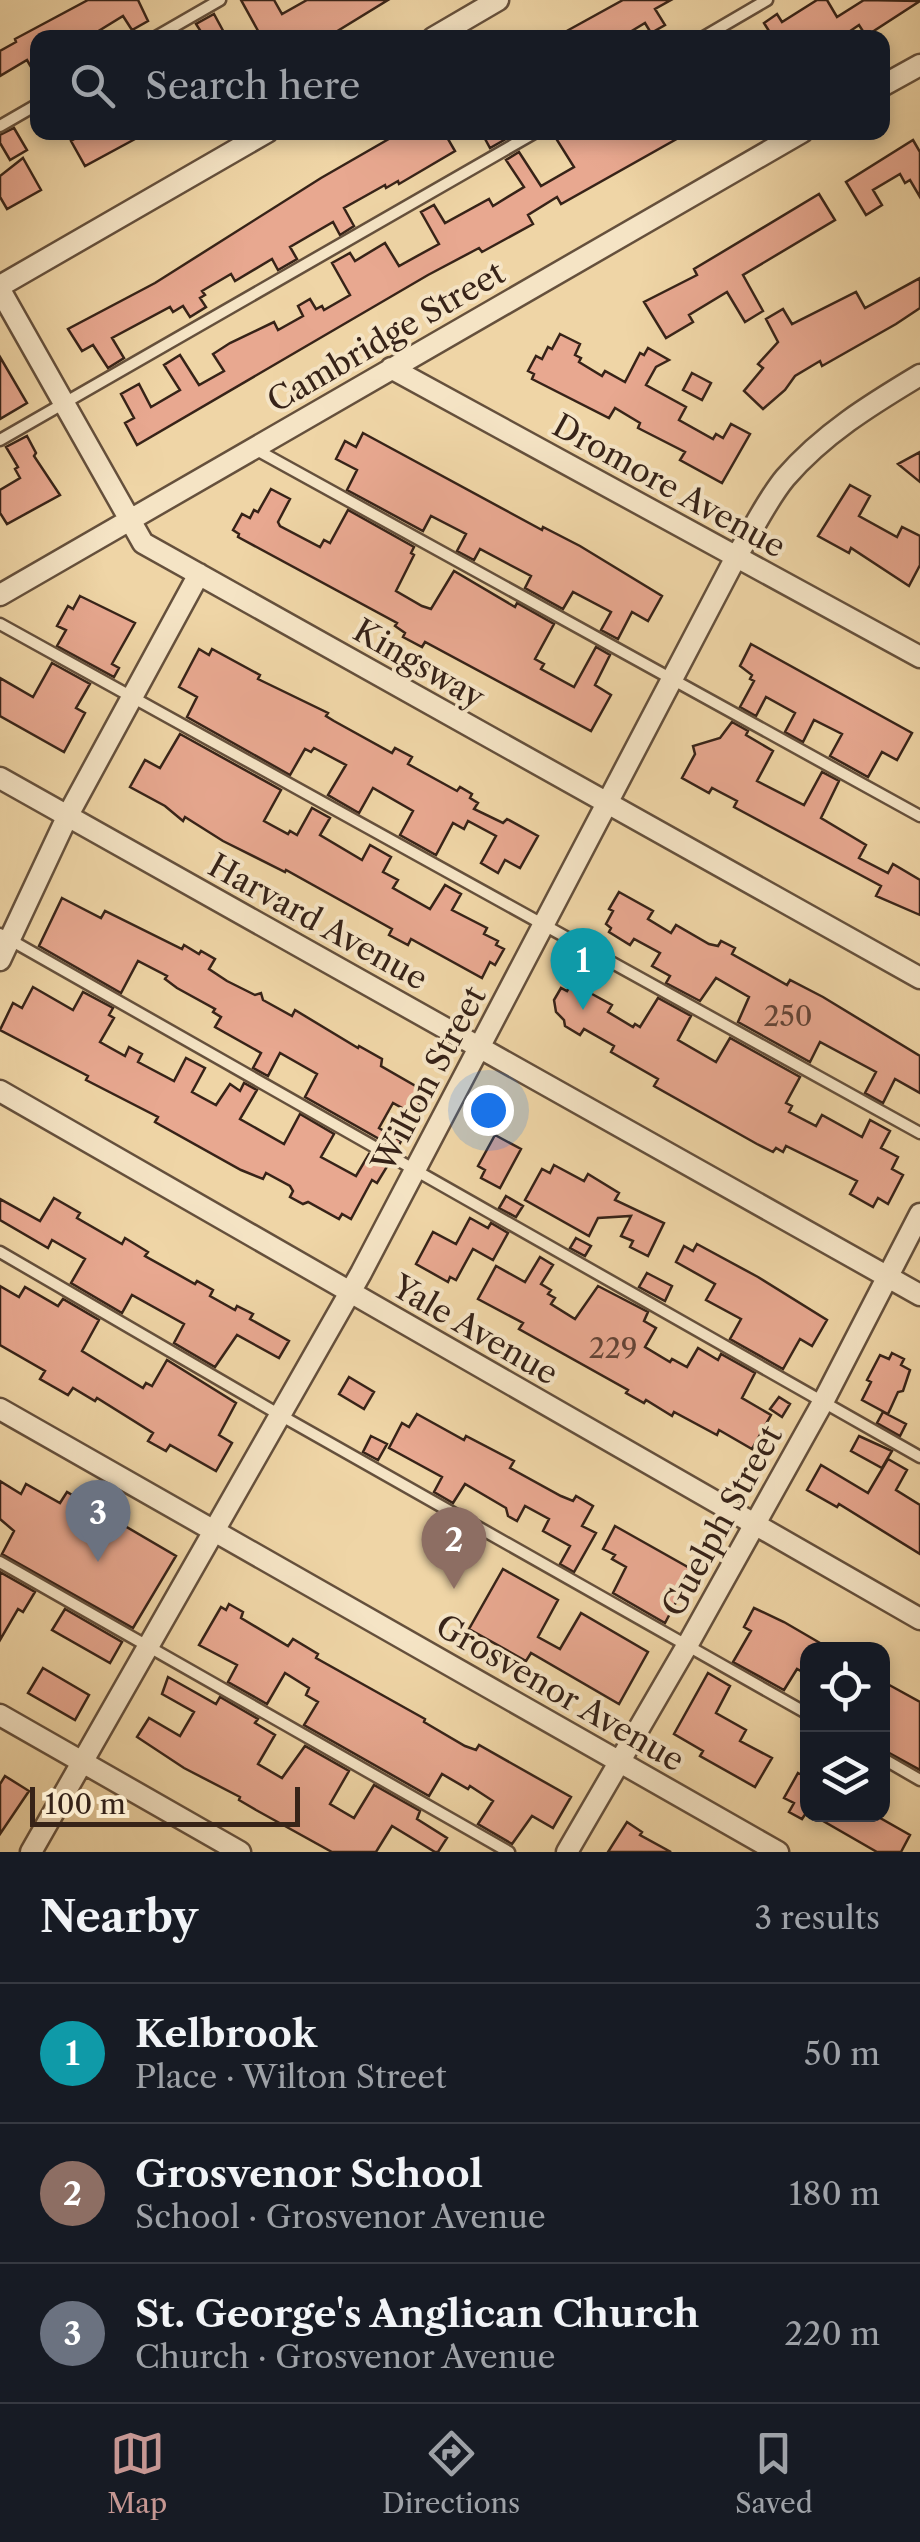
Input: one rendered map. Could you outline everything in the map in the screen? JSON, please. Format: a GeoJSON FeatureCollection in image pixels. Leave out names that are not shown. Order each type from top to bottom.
{"type":"FeatureCollection","features":[{"type":"Feature","properties":{"kind":"street"},"geometry":{"type":"LineString","coordinates":[[447,30],[498,0]]}},
{"type":"Feature","properties":{"kind":"street"},"geometry":{"type":"LineString","coordinates":[[890,82],[920,65]]}},
{"type":"Feature","properties":{"kind":"street"},"geometry":{"type":"LineString","coordinates":[[0,288],[253,140]]}},
{"type":"Feature","properties":{"kind":"street","name":"Cambridge Street"},"geometry":{"type":"LineString","coordinates":[[0,594],[788,140]]}},
{"type":"Feature","properties":{"kind":"street","name":"Kingsway"},"geometry":{"type":"LineString","coordinates":[[0,288],[143,543],[920,978]]}},
{"type":"Feature","properties":{"kind":"street","name":"Dromore Avenue"},"geometry":{"type":"LineString","coordinates":[[390,368],[920,657]]}},
{"type":"Feature","properties":{"kind":"street","name":"Wilton Street"},"geometry":{"type":"LineString","coordinates":[[31,1852],[349,1292],[609,806],[736,558],[783,481],[812,451],[855,414],[920,375]]}},
{"type":"Feature","properties":{"kind":"street"},"geometry":{"type":"LineString","coordinates":[[0,960],[6,937],[68,816],[199,574]]}},
{"type":"Feature","properties":{"kind":"street","name":"Harvard Avenue"},"geometry":{"type":"LineString","coordinates":[[0,778],[920,1295]]}},
{"type":"Feature","properties":{"kind":"street","name":"Yale Avenue"},"geometry":{"type":"LineString","coordinates":[[0,1091],[920,1619]]}},
{"type":"Feature","properties":{"kind":"street","name":"Guelph Street"},"geometry":{"type":"LineString","coordinates":[[567,1852],[823,1402],[920,1214]]}},
{"type":"Feature","properties":{"kind":"street","name":"Grosvenor Avenue"},"geometry":{"type":"LineString","coordinates":[[0,1408],[778,1852]]}},
{"type":"Feature","properties":{"kind":"street"},"geometry":{"type":"LineString","coordinates":[[0,1715],[240,1852]]}},
{"type":"Feature","properties":{"kind":"lane"},"geometry":{"type":"LineString","coordinates":[[168,30],[220,0]]}},
{"type":"Feature","properties":{"kind":"lane"},"geometry":{"type":"LineString","coordinates":[[716,30],[767,0]]}},
{"type":"Feature","properties":{"kind":"lane"},"geometry":{"type":"LineString","coordinates":[[0,126],[30,109]]}},
{"type":"Feature","properties":{"kind":"lane"},"geometry":{"type":"LineString","coordinates":[[0,440],[522,140]]}},
{"type":"Feature","properties":{"kind":"lane"},"geometry":{"type":"LineString","coordinates":[[254,448],[920,816]]}},
{"type":"Feature","properties":{"kind":"lane"},"geometry":{"type":"LineString","coordinates":[[0,624],[920,1133]]}},
{"type":"Feature","properties":{"kind":"lane"},"geometry":{"type":"LineString","coordinates":[[6,937],[920,1457]]}},
{"type":"Feature","properties":{"kind":"lane"},"geometry":{"type":"LineString","coordinates":[[0,1252],[800,1709]]}},
{"type":"Feature","properties":{"kind":"lane"},"geometry":{"type":"LineString","coordinates":[[0,1562],[509,1852]]}},
{"type":"Feature","properties":{"kind":"lane"},"geometry":{"type":"LineString","coordinates":[[890,1763],[920,1780]]}},
{"type":"Feature","properties":{"kind":"building"},"geometry":{"type":"Polygon","coordinates":[[[88,0],[138,0],[148,21],[132,30],[123,16],[100,30],[32,30],[88,0]]]}},
{"type":"Feature","properties":{"kind":"building"},"geometry":{"type":"Polygon","coordinates":[[[241,0],[274,0],[282,14],[307,0],[388,0],[339,30],[258,30],[241,0]]]}},
{"type":"Feature","properties":{"kind":"building"},"geometry":{"type":"Polygon","coordinates":[[[623,0],[671,0],[655,9],[665,25],[656,30],[649,30],[645,23],[633,30],[569,30],[623,0]]]}},
{"type":"Feature","properties":{"kind":"building"},"geometry":{"type":"Polygon","coordinates":[[[817,0],[827,0],[837,17],[864,0],[920,1],[875,30],[862,30],[859,25],[852,30],[768,30],[764,23],[777,14],[782,22],[817,0]]]}},
{"type":"Feature","properties":{"kind":"building"},"geometry":{"type":"Polygon","coordinates":[[[214,14],[223,30],[200,30],[196,24],[214,14]]]}},
{"type":"Feature","properties":{"kind":"building"},"geometry":{"type":"Polygon","coordinates":[[[30,31],[30,65],[27,60],[0,76],[0,51],[30,31]]]}},
{"type":"Feature","properties":{"kind":"building"},"geometry":{"type":"Polygon","coordinates":[[[14,128],[27,150],[10,160],[0,135],[14,128]]]}},
{"type":"Feature","properties":{"kind":"building"},"geometry":{"type":"Polygon","coordinates":[[[73,140],[133,140],[85,166],[73,140]]]}},
{"type":"Feature","properties":{"kind":"building"},"geometry":{"type":"Polygon","coordinates":[[[387,140],[449,140],[455,151],[399,184],[398,181],[386,188],[385,185],[344,208],[354,226],[340,235],[333,222],[290,247],[297,259],[278,270],[272,259],[235,281],[231,274],[202,291],[205,295],[200,298],[206,307],[190,317],[183,306],[173,312],[170,307],[112,338],[124,358],[108,368],[93,345],[82,351],[68,329],[155,283],[387,140]]]}},
{"type":"Feature","properties":{"kind":"building"},"geometry":{"type":"Polygon","coordinates":[[[486,140],[504,140],[490,148],[486,140]]]}},
{"type":"Feature","properties":{"kind":"building"},"geometry":{"type":"Polygon","coordinates":[[[557,140],[675,140],[561,204],[557,197],[528,215],[533,224],[428,275],[137,445],[125,423],[134,418],[121,394],[139,384],[151,407],[180,390],[164,365],[180,355],[199,385],[224,371],[213,354],[230,343],[274,322],[278,330],[303,316],[298,306],[310,299],[316,309],[322,306],[324,310],[350,295],[332,263],[350,253],[355,261],[385,243],[399,266],[439,244],[421,212],[434,205],[445,223],[489,199],[493,206],[524,187],[506,160],[519,152],[541,186],[574,167],[557,140]]]}},
{"type":"Feature","properties":{"kind":"building"},"geometry":{"type":"Polygon","coordinates":[[[913,140],[920,152],[920,197],[910,180],[905,183],[900,174],[873,190],[882,205],[866,215],[846,182],[913,140]]]}},
{"type":"Feature","properties":{"kind":"building"},"geometry":{"type":"Polygon","coordinates":[[[23,158],[41,190],[7,209],[0,197],[0,176],[23,158]]]}},
{"type":"Feature","properties":{"kind":"building"},"geometry":{"type":"Polygon","coordinates":[[[819,194],[835,220],[743,275],[763,311],[745,322],[727,292],[689,315],[693,322],[666,338],[644,302],[697,275],[694,269],[819,194]]]}},
{"type":"Feature","properties":{"kind":"building"},"geometry":{"type":"Polygon","coordinates":[[[920,278],[920,308],[896,324],[822,366],[820,361],[795,376],[763,409],[744,391],[763,368],[758,364],[778,342],[766,319],[783,309],[792,324],[856,292],[865,308],[920,278]]]}},
{"type":"Feature","properties":{"kind":"building"},"geometry":{"type":"Polygon","coordinates":[[[560,334],[580,344],[575,355],[581,358],[579,362],[602,376],[605,371],[625,382],[640,353],[644,355],[648,348],[669,360],[656,367],[646,385],[686,407],[679,420],[713,439],[716,434],[723,438],[731,424],[750,434],[722,483],[680,460],[685,452],[638,428],[640,423],[615,408],[609,418],[532,379],[534,374],[528,371],[536,356],[542,359],[560,334]]]}},
{"type":"Feature","properties":{"kind":"building"},"geometry":{"type":"Polygon","coordinates":[[[0,357],[27,403],[0,419],[0,357]]]}},
{"type":"Feature","properties":{"kind":"building"},"geometry":{"type":"Polygon","coordinates":[[[692,373],[711,383],[702,400],[683,390],[692,373]]]}},
{"type":"Feature","properties":{"kind":"building"},"geometry":{"type":"Polygon","coordinates":[[[363,433],[542,530],[543,527],[580,546],[662,596],[648,621],[632,612],[618,639],[601,630],[611,612],[573,592],[563,609],[525,588],[531,576],[480,549],[474,560],[457,551],[466,534],[431,516],[423,531],[347,490],[357,470],[336,459],[345,441],[356,447],[363,433]]]}},
{"type":"Feature","properties":{"kind":"building"},"geometry":{"type":"Polygon","coordinates":[[[27,436],[34,456],[60,495],[7,524],[0,513],[0,490],[20,478],[6,447],[27,436]]]}},
{"type":"Feature","properties":{"kind":"building"},"geometry":{"type":"Polygon","coordinates":[[[920,452],[920,482],[898,464],[920,452]]]}},
{"type":"Feature","properties":{"kind":"building"},"geometry":{"type":"Polygon","coordinates":[[[850,485],[870,496],[859,516],[897,537],[902,527],[920,536],[920,565],[909,586],[851,548],[849,553],[818,536],[850,485]]]}},
{"type":"Feature","properties":{"kind":"building"},"geometry":{"type":"Polygon","coordinates":[[[271,489],[290,499],[278,522],[280,526],[320,547],[324,540],[330,543],[348,510],[414,547],[414,555],[396,591],[422,606],[431,609],[454,571],[515,607],[517,603],[554,624],[535,659],[544,664],[541,669],[574,687],[596,647],[610,655],[595,685],[611,695],[591,731],[425,642],[422,647],[403,637],[405,633],[395,626],[397,623],[238,537],[233,530],[242,514],[250,518],[254,510],[258,512],[271,489]]]}},
{"type":"Feature","properties":{"kind":"building"},"geometry":{"type":"Polygon","coordinates":[[[80,596],[135,623],[112,664],[119,668],[114,677],[57,646],[66,630],[57,626],[68,606],[73,609],[80,596]]]}},
{"type":"Feature","properties":{"kind":"building"},"geometry":{"type":"Polygon","coordinates":[[[751,644],[912,733],[897,760],[882,752],[868,777],[830,756],[842,734],[814,720],[803,742],[785,732],[795,713],[766,697],[756,716],[740,707],[754,681],[740,666],[751,644]]]}},
{"type":"Feature","properties":{"kind":"building"},"geometry":{"type":"Polygon","coordinates":[[[199,649],[209,655],[212,649],[392,753],[395,748],[412,757],[408,764],[457,791],[460,787],[472,794],[470,798],[478,803],[474,809],[503,823],[507,819],[538,836],[520,868],[505,860],[498,873],[481,863],[496,836],[468,821],[464,829],[453,823],[436,855],[400,835],[413,811],[373,788],[359,813],[328,795],[346,765],[314,748],[311,752],[305,749],[290,775],[187,717],[197,697],[179,687],[199,649]]]}},
{"type":"Feature","properties":{"kind":"building"},"geometry":{"type":"Polygon","coordinates":[[[52,663],[90,684],[76,708],[85,713],[64,752],[0,716],[0,678],[33,697],[52,663]]]}},
{"type":"Feature","properties":{"kind":"building"},"geometry":{"type":"Polygon","coordinates":[[[732,722],[773,751],[757,781],[804,805],[822,772],[839,781],[821,818],[866,845],[859,858],[888,873],[893,864],[920,880],[920,915],[876,896],[881,886],[734,807],[737,801],[712,788],[709,793],[682,778],[695,754],[693,746],[720,738],[732,722]]]}},
{"type":"Feature","properties":{"kind":"building"},"geometry":{"type":"Polygon","coordinates":[[[180,734],[281,790],[264,821],[297,835],[312,808],[330,818],[320,835],[362,860],[370,845],[391,857],[383,872],[398,880],[393,888],[430,909],[445,885],[461,894],[452,910],[487,928],[484,934],[504,949],[495,965],[490,962],[482,978],[411,939],[408,945],[389,935],[392,929],[286,870],[223,841],[185,817],[183,821],[130,787],[145,760],[160,768],[180,734]]]}},
{"type":"Feature","properties":{"kind":"building"},"geometry":{"type":"Polygon","coordinates":[[[619,892],[653,911],[648,919],[671,933],[676,925],[709,944],[718,946],[721,941],[735,948],[732,954],[787,985],[790,980],[823,997],[920,1056],[920,1093],[895,1079],[883,1103],[865,1093],[876,1072],[820,1042],[810,1062],[738,1022],[749,997],[716,978],[700,1001],[666,983],[670,976],[652,966],[660,953],[634,939],[630,945],[609,932],[611,928],[606,924],[613,911],[609,909],[619,892]]]}},
{"type":"Feature","properties":{"kind":"building"},"geometry":{"type":"Polygon","coordinates":[[[62,898],[101,918],[105,911],[182,949],[184,945],[199,954],[201,951],[215,959],[209,969],[227,981],[255,995],[261,993],[263,1000],[292,1016],[295,1010],[382,1059],[381,1066],[419,1088],[414,1097],[421,1100],[413,1114],[393,1103],[379,1128],[401,1141],[397,1149],[305,1097],[317,1074],[280,1053],[268,1076],[253,1068],[261,1053],[215,1027],[221,1017],[213,1012],[215,1009],[177,988],[165,979],[167,976],[138,961],[121,993],[39,946],[62,898]]]}},
{"type":"Feature","properties":{"kind":"building"},"geometry":{"type":"Polygon","coordinates":[[[572,983],[612,1005],[608,1012],[633,1027],[640,1027],[658,998],[691,1016],[678,1040],[716,1062],[730,1038],[800,1077],[786,1103],[792,1106],[789,1112],[816,1126],[822,1115],[862,1137],[870,1120],[890,1131],[881,1148],[898,1157],[892,1169],[903,1175],[888,1204],[878,1198],[873,1207],[850,1194],[857,1181],[786,1146],[783,1152],[776,1148],[773,1152],[757,1144],[654,1086],[658,1079],[611,1052],[614,1046],[584,1029],[580,1035],[565,1026],[554,1000],[561,988],[567,991],[572,983]]]}},
{"type":"Feature","properties":{"kind":"building"},"geometry":{"type":"Polygon","coordinates":[[[33,987],[73,1010],[83,992],[113,1008],[109,1015],[114,1018],[100,1042],[125,1056],[129,1047],[142,1054],[138,1062],[174,1081],[186,1058],[205,1068],[192,1092],[216,1105],[230,1084],[240,1091],[244,1083],[257,1090],[240,1119],[284,1144],[300,1114],[334,1134],[321,1157],[356,1176],[369,1154],[388,1165],[377,1183],[372,1180],[351,1219],[342,1214],[339,1219],[308,1202],[303,1204],[290,1197],[290,1186],[266,1173],[263,1179],[241,1170],[155,1122],[158,1117],[86,1080],[88,1076],[0,1030],[13,1003],[22,1008],[33,987]]]}},
{"type":"Feature","properties":{"kind":"building"},"geometry":{"type":"Polygon","coordinates":[[[495,1135],[521,1149],[500,1188],[481,1178],[485,1170],[478,1166],[495,1135]]]}},
{"type":"Feature","properties":{"kind":"building"},"geometry":{"type":"Polygon","coordinates":[[[554,1165],[584,1181],[588,1174],[619,1193],[615,1200],[664,1223],[648,1256],[630,1247],[633,1241],[621,1236],[631,1216],[598,1218],[589,1236],[525,1200],[542,1169],[550,1173],[554,1165]]]}},
{"type":"Feature","properties":{"kind":"building"},"geometry":{"type":"Polygon","coordinates":[[[506,1196],[523,1206],[516,1217],[499,1208],[506,1196]]]}},
{"type":"Feature","properties":{"kind":"building"},"geometry":{"type":"Polygon","coordinates":[[[54,1198],[80,1213],[77,1218],[122,1244],[125,1238],[148,1252],[145,1256],[213,1290],[210,1296],[235,1310],[237,1306],[253,1314],[250,1319],[289,1341],[279,1358],[237,1335],[215,1367],[174,1343],[184,1324],[132,1295],[122,1313],[71,1283],[85,1259],[52,1240],[48,1248],[0,1220],[0,1199],[40,1221],[54,1198]]]}},
{"type":"Feature","properties":{"kind":"building"},"geometry":{"type":"Polygon","coordinates":[[[470,1218],[488,1228],[491,1223],[508,1233],[493,1260],[473,1249],[456,1280],[450,1277],[448,1282],[416,1264],[433,1232],[456,1244],[470,1218]]]}},
{"type":"Feature","properties":{"kind":"building"},"geometry":{"type":"Polygon","coordinates":[[[576,1238],[591,1246],[585,1256],[570,1248],[576,1238]]]}},
{"type":"Feature","properties":{"kind":"building"},"geometry":{"type":"Polygon","coordinates":[[[697,1244],[827,1320],[812,1346],[800,1339],[783,1369],[730,1339],[741,1319],[706,1300],[715,1284],[676,1262],[684,1246],[693,1251],[697,1244]]]}},
{"type":"Feature","properties":{"kind":"building"},"geometry":{"type":"Polygon","coordinates":[[[540,1257],[553,1265],[541,1284],[555,1298],[551,1304],[575,1319],[598,1286],[648,1312],[644,1321],[656,1328],[645,1347],[670,1362],[672,1359],[687,1367],[698,1348],[718,1360],[721,1354],[755,1373],[742,1398],[771,1415],[752,1449],[719,1430],[717,1435],[674,1412],[672,1416],[646,1400],[644,1403],[626,1393],[628,1390],[519,1329],[523,1323],[478,1299],[496,1266],[525,1282],[540,1257]]]}},
{"type":"Feature","properties":{"kind":"building"},"geometry":{"type":"Polygon","coordinates":[[[647,1273],[672,1286],[665,1301],[639,1287],[647,1273]]]}},
{"type":"Feature","properties":{"kind":"building"},"geometry":{"type":"Polygon","coordinates":[[[0,1286],[19,1297],[25,1287],[58,1306],[63,1299],[99,1320],[82,1351],[143,1388],[146,1383],[152,1386],[167,1360],[236,1403],[219,1435],[232,1443],[216,1471],[170,1445],[166,1451],[148,1441],[153,1433],[97,1398],[95,1401],[73,1388],[68,1395],[40,1379],[45,1371],[0,1345],[0,1286]]]}},
{"type":"Feature","properties":{"kind":"building"},"geometry":{"type":"Polygon","coordinates":[[[892,1353],[904,1359],[901,1365],[910,1370],[903,1391],[898,1392],[888,1414],[862,1400],[880,1355],[889,1359],[892,1353]]]}},
{"type":"Feature","properties":{"kind":"building"},"geometry":{"type":"Polygon","coordinates":[[[349,1377],[374,1392],[364,1409],[339,1394],[349,1377]]]}},
{"type":"Feature","properties":{"kind":"building"},"geometry":{"type":"Polygon","coordinates":[[[779,1397],[790,1404],[782,1417],[770,1409],[779,1397]]]}},
{"type":"Feature","properties":{"kind":"building"},"geometry":{"type":"Polygon","coordinates":[[[883,1412],[906,1424],[900,1436],[877,1423],[883,1412]]]}},
{"type":"Feature","properties":{"kind":"building"},"geometry":{"type":"Polygon","coordinates":[[[417,1414],[514,1461],[510,1468],[561,1496],[573,1501],[576,1496],[593,1506],[582,1526],[596,1533],[574,1572],[560,1564],[570,1546],[543,1531],[549,1519],[525,1506],[517,1521],[508,1516],[506,1508],[465,1484],[453,1503],[434,1492],[442,1477],[389,1448],[402,1423],[409,1427],[417,1414]]]}},
{"type":"Feature","properties":{"kind":"building"},"geometry":{"type":"Polygon","coordinates":[[[371,1436],[387,1444],[378,1460],[363,1452],[371,1436]]]}},
{"type":"Feature","properties":{"kind":"building"},"geometry":{"type":"Polygon","coordinates":[[[859,1436],[892,1451],[882,1468],[851,1451],[859,1436]]]}},
{"type":"Feature","properties":{"kind":"building"},"geometry":{"type":"Polygon","coordinates":[[[888,1459],[907,1470],[896,1490],[920,1505],[920,1554],[839,1504],[837,1507],[807,1490],[821,1465],[868,1493],[888,1459]]]}},
{"type":"Feature","properties":{"kind":"building"},"geometry":{"type":"Polygon","coordinates":[[[0,1481],[21,1494],[26,1484],[60,1503],[67,1492],[176,1556],[133,1628],[2,1554],[14,1531],[0,1519],[0,1481]]]}},
{"type":"Feature","properties":{"kind":"building"},"geometry":{"type":"Polygon","coordinates":[[[615,1526],[693,1570],[665,1623],[613,1593],[626,1567],[603,1549],[615,1526]]]}},
{"type":"Feature","properties":{"kind":"building"},"geometry":{"type":"Polygon","coordinates":[[[503,1569],[558,1600],[538,1637],[560,1649],[581,1613],[648,1652],[619,1704],[531,1653],[526,1661],[469,1629],[503,1569]]]}},
{"type":"Feature","properties":{"kind":"building"},"geometry":{"type":"Polygon","coordinates":[[[0,1572],[35,1592],[23,1612],[18,1609],[0,1640],[0,1572]]]}},
{"type":"Feature","properties":{"kind":"building"},"geometry":{"type":"Polygon","coordinates":[[[229,1604],[243,1612],[241,1618],[288,1646],[293,1639],[318,1654],[316,1658],[465,1746],[476,1750],[479,1745],[571,1797],[553,1828],[532,1816],[512,1844],[478,1824],[493,1801],[470,1786],[468,1789],[442,1774],[429,1796],[304,1725],[318,1702],[306,1695],[309,1688],[285,1673],[267,1704],[228,1682],[237,1665],[199,1645],[221,1607],[226,1610],[229,1604]]]}},
{"type":"Feature","properties":{"kind":"building"},"geometry":{"type":"Polygon","coordinates":[[[754,1608],[818,1642],[800,1642],[800,1671],[797,1669],[784,1690],[733,1662],[751,1631],[744,1627],[754,1608]]]}},
{"type":"Feature","properties":{"kind":"building"},"geometry":{"type":"Polygon","coordinates":[[[65,1609],[122,1642],[110,1663],[52,1630],[65,1609]]]}},
{"type":"Feature","properties":{"kind":"building"},"geometry":{"type":"Polygon","coordinates":[[[43,1668],[89,1695],[75,1720],[28,1693],[43,1668]]]}},
{"type":"Feature","properties":{"kind":"building"},"geometry":{"type":"Polygon","coordinates":[[[708,1673],[730,1686],[716,1713],[746,1730],[740,1741],[772,1758],[755,1787],[700,1756],[703,1751],[674,1734],[708,1673]]]}},
{"type":"Feature","properties":{"kind":"building"},"geometry":{"type":"Polygon","coordinates":[[[168,1677],[216,1704],[220,1697],[258,1719],[255,1723],[275,1735],[258,1764],[282,1778],[305,1746],[349,1771],[330,1804],[354,1818],[374,1785],[420,1811],[417,1819],[447,1838],[435,1852],[392,1826],[376,1852],[332,1852],[256,1810],[137,1737],[149,1718],[180,1736],[194,1712],[162,1694],[168,1677]]]}},
{"type":"Feature","properties":{"kind":"building"},"geometry":{"type":"Polygon","coordinates":[[[890,1685],[920,1702],[920,1770],[890,1753],[890,1685]]]}},
{"type":"Feature","properties":{"kind":"building"},"geometry":{"type":"Polygon","coordinates":[[[800,1774],[800,1818],[789,1812],[794,1803],[784,1798],[800,1774]]]}},
{"type":"Feature","properties":{"kind":"building"},"geometry":{"type":"Polygon","coordinates":[[[5,1776],[29,1791],[0,1834],[0,1784],[5,1776]]]}},
{"type":"Feature","properties":{"kind":"building"},"geometry":{"type":"Polygon","coordinates":[[[627,1822],[642,1832],[640,1835],[671,1852],[608,1852],[627,1822]]]}},
{"type":"Feature","properties":{"kind":"building"},"geometry":{"type":"Polygon","coordinates":[[[825,1822],[887,1822],[910,1835],[901,1852],[877,1852],[825,1822]]]}},
{"type":"Feature","properties":{"kind":"place","name":"Kelbrook"},"geometry":{"type":"Point","coordinates":[583,1010]}},
{"type":"Feature","properties":{"kind":"place","name":"St. George's Anglican Church"},"geometry":{"type":"Point","coordinates":[98,1562]}},
{"type":"Feature","properties":{"kind":"place","name":"Grosvenor School"},"geometry":{"type":"Point","coordinates":[454,1589]}}]}
